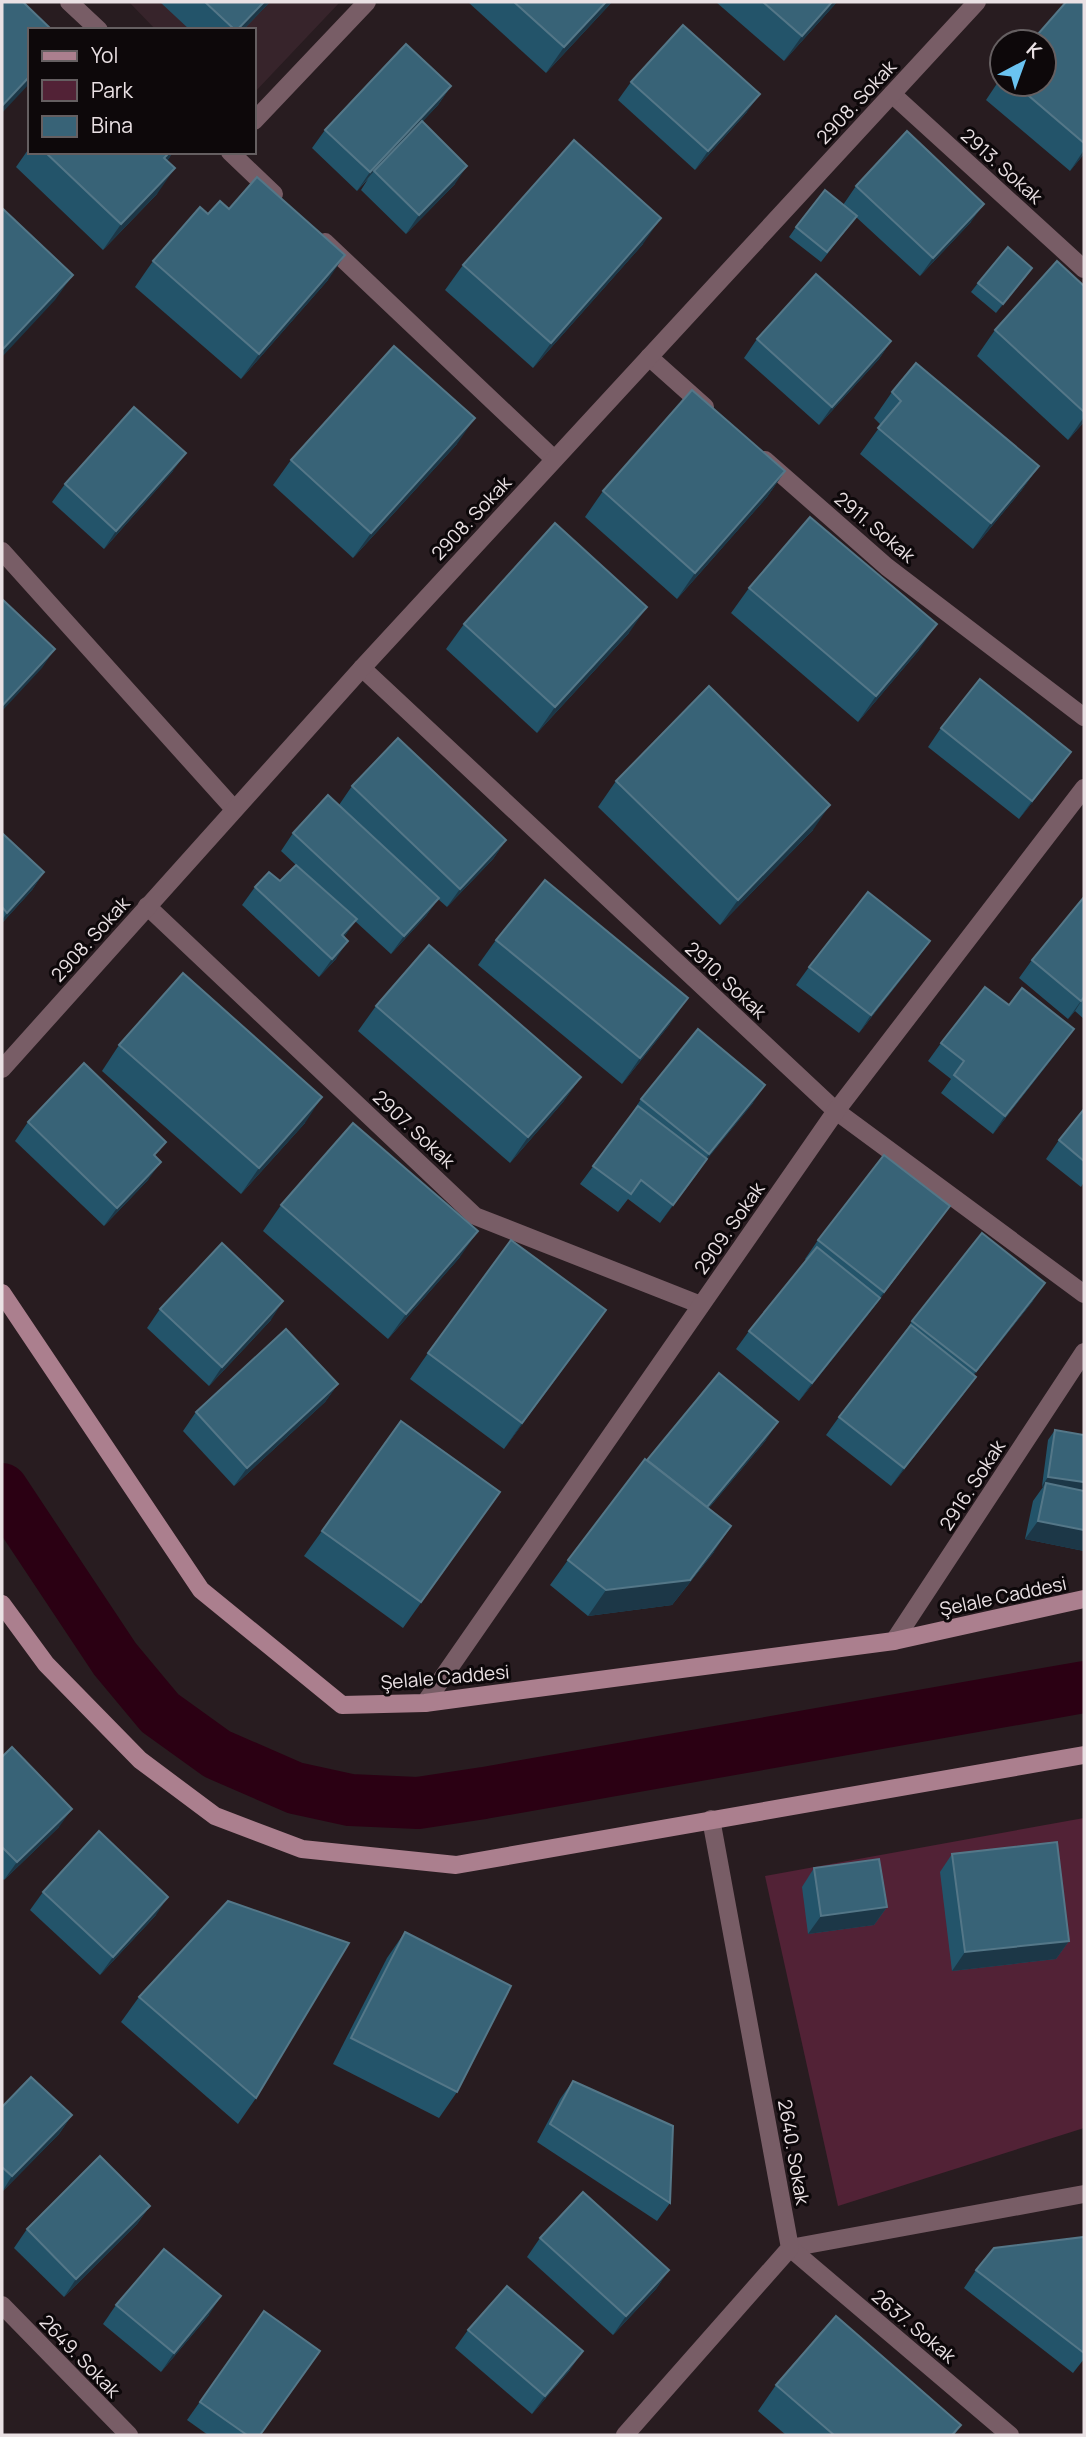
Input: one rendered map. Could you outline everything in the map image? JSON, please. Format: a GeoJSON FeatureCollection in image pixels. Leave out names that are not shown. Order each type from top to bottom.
{"type":"FeatureCollection","features":[{"type":"Feature","properties":{"kind":"street"},"geometry":{"type":"LineString","coordinates":[[69,2],[97,28]]}},
{"type":"Feature","properties":{"kind":"street"},"geometry":{"type":"LineString","coordinates":[[256,119],[367,2]]}},
{"type":"Feature","properties":{"kind":"street","name":"2908. Sokak"},"geometry":{"type":"LineString","coordinates":[[2,1069],[362,668],[977,2]]}},
{"type":"Feature","properties":{"kind":"street","name":"2913. Sokak"},"geometry":{"type":"LineString","coordinates":[[892,94],[1084,270]]}},
{"type":"Feature","properties":{"kind":"street"},"geometry":{"type":"LineString","coordinates":[[232,154],[291,210]]}},
{"type":"Feature","properties":{"kind":"street"},"geometry":{"type":"LineString","coordinates":[[311,229],[554,458]]}},
{"type":"Feature","properties":{"kind":"street"},"geometry":{"type":"LineString","coordinates":[[649,358],[721,421]]}},
{"type":"Feature","properties":{"kind":"street","name":"2911. Sokak"},"geometry":{"type":"LineString","coordinates":[[752,449],[887,567],[1084,717]]}},
{"type":"Feature","properties":{"kind":"street"},"geometry":{"type":"LineString","coordinates":[[2,551],[234,809]]}},
{"type":"Feature","properties":{"kind":"street","name":"2910. Sokak"},"geometry":{"type":"LineString","coordinates":[[362,668],[836,1111],[1084,1294]]}},
{"type":"Feature","properties":{"kind":"street","name":"2909. Sokak"},"geometry":{"type":"LineString","coordinates":[[425,1703],[836,1111],[1084,788]]}},
{"type":"Feature","properties":{"kind":"street","name":"2907. Sokak"},"geometry":{"type":"LineString","coordinates":[[147,906],[475,1216],[701,1305]]}},
{"type":"Feature","properties":{"kind":"street","name":"Şelale Caddesi"},"geometry":{"type":"LineString","coordinates":[[2,1293],[201,1590],[342,1706],[425,1703],[894,1641],[1084,1600]]}},
{"type":"Feature","properties":{"kind":"street","name":"2916. Sokak"},"geometry":{"type":"LineString","coordinates":[[894,1641],[1084,1352]]}},
{"type":"Feature","properties":{"kind":"street"},"geometry":{"type":"LineString","coordinates":[[2,1604],[46,1664],[140,1759],[215,1816],[302,1849],[456,1865],[1084,1755]]}},
{"type":"Feature","properties":{"kind":"street","name":"2640. Sokak"},"geometry":{"type":"LineString","coordinates":[[711,1819],[790,2248]]}},
{"type":"Feature","properties":{"kind":"street"},"geometry":{"type":"LineString","coordinates":[[625,2435],[790,2248],[1081,2199]]}},
{"type":"Feature","properties":{"kind":"street","name":"2637. Sokak"},"geometry":{"type":"LineString","coordinates":[[790,2248],[1010,2435]]}},
{"type":"Feature","properties":{"kind":"street","name":"2649. Sokak"},"geometry":{"type":"LineString","coordinates":[[2,2305],[129,2435]]}},
{"type":"Feature","properties":{"kind":"shaded area"},"geometry":{"type":"Polygon","coordinates":[[[129,2],[340,2],[256,91],[256,28],[154,28],[129,2]]]}},
{"type":"Feature","properties":{"kind":"green space"},"geometry":{"type":"Polygon","coordinates":[[[1084,1818],[1084,2128],[838,2206],[765,1876],[1084,1818]]]}},
{"type":"Feature","properties":{"kind":"building"},"geometry":{"type":"Polygon","coordinates":[[[2,2],[23,2],[50,28],[28,28],[28,78],[2,106],[2,2]]]}},
{"type":"Feature","properties":{"kind":"building"},"geometry":{"type":"Polygon","coordinates":[[[205,2],[264,2],[239,28],[233,28],[205,2]]]}},
{"type":"Feature","properties":{"kind":"building"},"geometry":{"type":"Polygon","coordinates":[[[514,2],[606,2],[564,47],[514,2]]]}},
{"type":"Feature","properties":{"kind":"building"},"geometry":{"type":"Polygon","coordinates":[[[763,2],[832,2],[802,36],[763,2]]]}},
{"type":"Feature","properties":{"kind":"building"},"geometry":{"type":"Polygon","coordinates":[[[1066,2],[1084,2],[1084,143],[1031,98],[1058,98],[1058,28],[1043,28],[1066,2]]]}},
{"type":"Feature","properties":{"kind":"building"},"geometry":{"type":"Polygon","coordinates":[[[683,25],[760,94],[708,151],[631,82],[683,25]]]}},
{"type":"Feature","properties":{"kind":"building"},"geometry":{"type":"Polygon","coordinates":[[[406,44],[451,86],[370,172],[325,130],[406,44]]]}},
{"type":"Feature","properties":{"kind":"building"},"geometry":{"type":"Polygon","coordinates":[[[422,121],[467,166],[419,215],[374,171],[422,121]]]}},
{"type":"Feature","properties":{"kind":"building"},"geometry":{"type":"Polygon","coordinates":[[[907,131],[984,204],[933,258],[856,186],[907,131]]]}},
{"type":"Feature","properties":{"kind":"building"},"geometry":{"type":"Polygon","coordinates":[[[574,140],[661,218],[551,343],[463,265],[574,140]]]}},
{"type":"Feature","properties":{"kind":"building"},"geometry":{"type":"Polygon","coordinates":[[[47,154],[168,154],[164,158],[175,168],[121,224],[47,154]]]}},
{"type":"Feature","properties":{"kind":"building"},"geometry":{"type":"Polygon","coordinates":[[[257,177],[345,255],[259,354],[153,261],[200,207],[208,214],[220,201],[229,209],[257,177]]]}},
{"type":"Feature","properties":{"kind":"building"},"geometry":{"type":"Polygon","coordinates":[[[825,190],[857,216],[827,252],[796,227],[825,190]]]}},
{"type":"Feature","properties":{"kind":"building"},"geometry":{"type":"Polygon","coordinates":[[[2,208],[73,275],[2,350],[2,208]]]}},
{"type":"Feature","properties":{"kind":"building"},"geometry":{"type":"Polygon","coordinates":[[[1008,247],[1032,268],[1003,304],[978,283],[1008,247]]]}},
{"type":"Feature","properties":{"kind":"building"},"geometry":{"type":"Polygon","coordinates":[[[1057,261],[1084,286],[1084,412],[995,330],[1057,261]]]}},
{"type":"Feature","properties":{"kind":"building"},"geometry":{"type":"Polygon","coordinates":[[[816,274],[891,341],[832,407],[757,339],[816,274]]]}},
{"type":"Feature","properties":{"kind":"building"},"geometry":{"type":"Polygon","coordinates":[[[394,346],[475,418],[371,533],[291,460],[394,346]]]}},
{"type":"Feature","properties":{"kind":"building"},"geometry":{"type":"Polygon","coordinates":[[[916,363],[1039,466],[991,523],[878,428],[901,401],[892,392],[916,363]]]}},
{"type":"Feature","properties":{"kind":"building"},"geometry":{"type":"Polygon","coordinates":[[[692,390],[785,471],[695,573],[603,491],[692,390]]]}},
{"type":"Feature","properties":{"kind":"building"},"geometry":{"type":"Polygon","coordinates":[[[134,407],[186,453],[116,531],[65,484],[134,407]]]}},
{"type":"Feature","properties":{"kind":"building"},"geometry":{"type":"Polygon","coordinates":[[[810,517],[937,624],[876,696],[749,588],[810,517]]]}},
{"type":"Feature","properties":{"kind":"building"},"geometry":{"type":"Polygon","coordinates":[[[555,523],[647,607],[555,707],[464,624],[555,523]]]}},
{"type":"Feature","properties":{"kind":"building"},"geometry":{"type":"Polygon","coordinates":[[[2,599],[55,649],[2,706],[2,599]]]}},
{"type":"Feature","properties":{"kind":"building"},"geometry":{"type":"Polygon","coordinates":[[[980,679],[1071,752],[1032,801],[941,728],[980,679]]]}},
{"type":"Feature","properties":{"kind":"building"},"geometry":{"type":"Polygon","coordinates":[[[709,686],[830,805],[738,900],[616,781],[709,686]]]}},
{"type":"Feature","properties":{"kind":"building"},"geometry":{"type":"Polygon","coordinates":[[[398,738],[506,840],[460,889],[352,786],[398,738]]]}},
{"type":"Feature","properties":{"kind":"building"},"geometry":{"type":"Polygon","coordinates":[[[328,795],[439,898],[404,936],[293,833],[328,795]]]}},
{"type":"Feature","properties":{"kind":"building"},"geometry":{"type":"Polygon","coordinates":[[[2,833],[44,872],[7,913],[2,907],[2,833]]]}},
{"type":"Feature","properties":{"kind":"building"},"geometry":{"type":"Polygon","coordinates":[[[296,865],[357,919],[342,935],[348,941],[332,959],[255,887],[269,872],[280,881],[296,865]]]}},
{"type":"Feature","properties":{"kind":"building"},"geometry":{"type":"Polygon","coordinates":[[[545,880],[688,998],[640,1058],[496,940],[545,880]]]}},
{"type":"Feature","properties":{"kind":"building"},"geometry":{"type":"Polygon","coordinates":[[[868,892],[930,941],[871,1015],[809,967],[868,892]]]}},
{"type":"Feature","properties":{"kind":"building"},"geometry":{"type":"Polygon","coordinates":[[[1084,897],[1084,997],[1081,1001],[1032,960],[1084,897]]]}},
{"type":"Feature","properties":{"kind":"building"},"geometry":{"type":"Polygon","coordinates":[[[429,945],[581,1077],[528,1137],[376,1006],[429,945]]]}},
{"type":"Feature","properties":{"kind":"building"},"geometry":{"type":"Polygon","coordinates":[[[183,973],[322,1097],[259,1168],[119,1045],[183,973]]]}},
{"type":"Feature","properties":{"kind":"building"},"geometry":{"type":"Polygon","coordinates":[[[985,987],[1009,1005],[1022,988],[1074,1029],[1005,1116],[954,1075],[964,1061],[941,1043],[985,987]]]}},
{"type":"Feature","properties":{"kind":"building"},"geometry":{"type":"Polygon","coordinates":[[[698,1029],[765,1085],[709,1154],[641,1099],[698,1029]]]}},
{"type":"Feature","properties":{"kind":"building"},"geometry":{"type":"Polygon","coordinates":[[[84,1063],[166,1142],[154,1155],[161,1162],[117,1208],[28,1122],[84,1063]]]}},
{"type":"Feature","properties":{"kind":"building"},"geometry":{"type":"Polygon","coordinates":[[[638,1106],[707,1159],[673,1205],[641,1180],[631,1194],[593,1166],[638,1106]]]}},
{"type":"Feature","properties":{"kind":"building"},"geometry":{"type":"Polygon","coordinates":[[[1084,1109],[1084,1161],[1059,1140],[1084,1109]]]}},
{"type":"Feature","properties":{"kind":"building"},"geometry":{"type":"Polygon","coordinates":[[[353,1123],[478,1231],[406,1314],[281,1205],[353,1123]]]}},
{"type":"Feature","properties":{"kind":"building"},"geometry":{"type":"Polygon","coordinates":[[[884,1155],[950,1206],[884,1292],[818,1240],[884,1155]]]}},
{"type":"Feature","properties":{"kind":"building"},"geometry":{"type":"Polygon","coordinates":[[[982,1233],[1045,1283],[976,1371],[912,1321],[982,1233]]]}},
{"type":"Feature","properties":{"kind":"building"},"geometry":{"type":"Polygon","coordinates":[[[511,1240],[606,1310],[522,1423],[428,1353],[511,1240]]]}},
{"type":"Feature","properties":{"kind":"building"},"geometry":{"type":"Polygon","coordinates":[[[222,1243],[283,1301],[222,1367],[160,1309],[222,1243]]]}},
{"type":"Feature","properties":{"kind":"building"},"geometry":{"type":"Polygon","coordinates":[[[817,1247],[880,1298],[812,1383],[749,1331],[817,1247]]]}},
{"type":"Feature","properties":{"kind":"building"},"geometry":{"type":"Polygon","coordinates":[[[911,1325],[976,1377],[904,1468],[839,1417],[911,1325]]]}},
{"type":"Feature","properties":{"kind":"building"},"geometry":{"type":"Polygon","coordinates":[[[286,1329],[338,1384],[247,1468],[196,1412],[286,1329]]]}},
{"type":"Feature","properties":{"kind":"building"},"geometry":{"type":"Polygon","coordinates":[[[719,1373],[778,1422],[707,1507],[647,1460],[719,1373]]]}},
{"type":"Feature","properties":{"kind":"building"},"geometry":{"type":"Polygon","coordinates":[[[401,1421],[500,1492],[421,1602],[322,1531],[401,1421]]]}},
{"type":"Feature","properties":{"kind":"building"},"geometry":{"type":"Polygon","coordinates":[[[1055,1430],[1084,1435],[1084,1482],[1048,1477],[1055,1430]]]}},
{"type":"Feature","properties":{"kind":"building"},"geometry":{"type":"Polygon","coordinates":[[[645,1459],[731,1526],[690,1580],[606,1590],[568,1560],[645,1459]]]}},
{"type":"Feature","properties":{"kind":"building"},"geometry":{"type":"Polygon","coordinates":[[[1046,1483],[1084,1491],[1084,1530],[1038,1521],[1046,1483]]]}},
{"type":"Feature","properties":{"kind":"building"},"geometry":{"type":"Polygon","coordinates":[[[12,1747],[72,1809],[17,1862],[2,1847],[2,1757],[12,1747]]]}},
{"type":"Feature","properties":{"kind":"building"},"geometry":{"type":"Polygon","coordinates":[[[99,1831],[168,1897],[113,1957],[43,1892],[99,1831]]]}},
{"type":"Feature","properties":{"kind":"building"},"geometry":{"type":"Polygon","coordinates":[[[1057,1842],[1069,1941],[965,1952],[952,1854],[1057,1842]]]}},
{"type":"Feature","properties":{"kind":"building"},"geometry":{"type":"Polygon","coordinates":[[[879,1859],[887,1907],[821,1916],[814,1868],[879,1859]]]}},
{"type":"Feature","properties":{"kind":"building"},"geometry":{"type":"Polygon","coordinates":[[[228,1901],[349,1943],[256,2098],[139,1997],[228,1901]]]}},
{"type":"Feature","properties":{"kind":"building"},"geometry":{"type":"Polygon","coordinates":[[[405,1932],[511,1986],[457,2092],[351,2038],[405,1932]]]}},
{"type":"Feature","properties":{"kind":"building"},"geometry":{"type":"Polygon","coordinates":[[[31,2077],[72,2115],[12,2176],[2,2167],[2,2107],[31,2077]]]}},
{"type":"Feature","properties":{"kind":"building"},"geometry":{"type":"Polygon","coordinates":[[[573,2081],[673,2126],[670,2203],[550,2124],[573,2081]]]}},
{"type":"Feature","properties":{"kind":"building"},"geometry":{"type":"Polygon","coordinates":[[[100,2156],[150,2206],[76,2279],[27,2229],[100,2156]]]}},
{"type":"Feature","properties":{"kind":"building"},"geometry":{"type":"Polygon","coordinates":[[[583,2192],[669,2270],[626,2316],[540,2238],[583,2192]]]}},
{"type":"Feature","properties":{"kind":"building"},"geometry":{"type":"Polygon","coordinates":[[[1084,2237],[1084,2353],[976,2270],[994,2248],[1084,2237]]]}},
{"type":"Feature","properties":{"kind":"building"},"geometry":{"type":"Polygon","coordinates":[[[164,2249],[221,2296],[174,2353],[116,2305],[164,2249]]]}},
{"type":"Feature","properties":{"kind":"building"},"geometry":{"type":"Polygon","coordinates":[[[507,2286],[583,2351],[545,2396],[468,2330],[507,2286]]]}},
{"type":"Feature","properties":{"kind":"building"},"geometry":{"type":"Polygon","coordinates":[[[264,2311],[320,2351],[260,2435],[247,2435],[200,2402],[264,2311]]]}},
{"type":"Feature","properties":{"kind":"building"},"geometry":{"type":"Polygon","coordinates":[[[836,2316],[961,2425],[952,2435],[834,2435],[776,2385],[836,2316]]]}},
{"type":"Feature","properties":{"kind":"waterway"},"geometry":{"type":"LineString","coordinates":[[2,1489],[115,1659],[160,1713],[217,1754],[295,1788],[350,1800],[418,1803],[484,1793],[1084,1687]]}}]}
